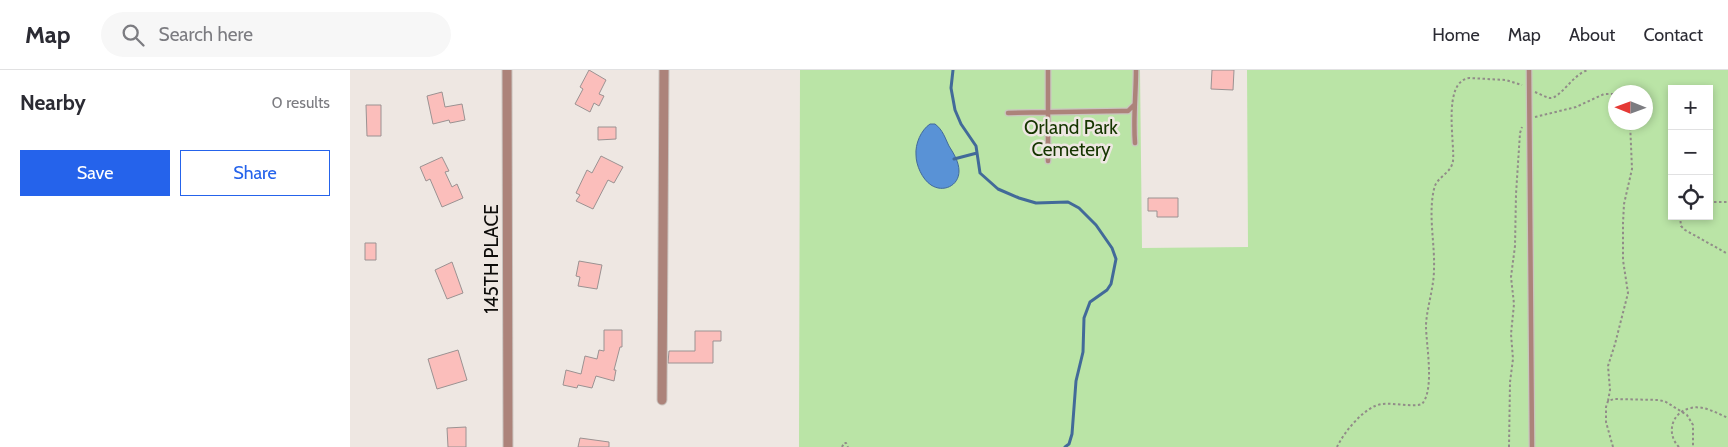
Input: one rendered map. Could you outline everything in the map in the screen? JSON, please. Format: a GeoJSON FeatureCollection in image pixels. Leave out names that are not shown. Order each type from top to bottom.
{"type":"FeatureCollection","features":[{"type":"Feature","properties":{"kind":"street","name":"145TH PLACE"},"geometry":{"type":"LineString","coordinates":[[506,70],[508,447]]}},
{"type":"Feature","properties":{"kind":"street"},"geometry":{"type":"LineString","coordinates":[[662,400],[664,70]]}},
{"type":"Feature","properties":{"kind":"lane"},"geometry":{"type":"LineString","coordinates":[[1048,70],[1048,161]]}},
{"type":"Feature","properties":{"kind":"lane"},"geometry":{"type":"LineString","coordinates":[[1135,143],[1134,105],[1136,70]]}},
{"type":"Feature","properties":{"kind":"lane"},"geometry":{"type":"LineString","coordinates":[[1529,70],[1532,447]]}},
{"type":"Feature","properties":{"kind":"lane"},"geometry":{"type":"LineString","coordinates":[[1008,113],[1122,112],[1128,111],[1134,105]]}},
{"type":"Feature","properties":{"kind":"path"},"geometry":{"type":"LineString","coordinates":[[1336,447],[1351,426],[1371,408],[1384,404],[1418,405],[1422,404],[1427,397],[1427,315],[1434,271],[1433,193],[1435,184],[1449,170],[1452,164],[1451,117],[1459,82],[1469,78],[1506,80],[1516,82],[1553,98],[1579,73],[1588,70]]}},
{"type":"Feature","properties":{"kind":"path"},"geometry":{"type":"LineString","coordinates":[[1613,447],[1606,422],[1606,407],[1610,390],[1608,366],[1628,293],[1623,260],[1623,223],[1624,204],[1632,168],[1630,130]]}},
{"type":"Feature","properties":{"kind":"path"},"geometry":{"type":"LineString","coordinates":[[1713,202],[1728,202]]}},
{"type":"Feature","properties":{"kind":"path"},"geometry":{"type":"LineString","coordinates":[[1680,220],[1681,226],[1685,230],[1728,254]]}},
{"type":"Feature","properties":{"kind":"path"},"geometry":{"type":"LineString","coordinates":[[1608,401],[1614,398],[1666,402],[1687,414],[1691,420],[1693,447]]}},
{"type":"Feature","properties":{"kind":"path"},"geometry":{"type":"LineString","coordinates":[[1679,447],[1674,442],[1671,428],[1675,419],[1682,412],[1690,408],[1702,408],[1728,418]]}},
{"type":"Feature","properties":{"kind":"path"},"geometry":{"type":"LineString","coordinates":[[842,447],[844,443],[848,447]]}},
{"type":"Feature","properties":{"kind":"green space","name":"Orland Park Cemetery"},"geometry":{"type":"Polygon","coordinates":[[[800,70],[1140,70],[1142,248],[1248,247],[1247,70],[1728,70],[1728,447],[799,447],[800,70]]]}},
{"type":"Feature","properties":{"kind":"water"},"geometry":{"type":"Polygon","coordinates":[[[930,124],[935,124],[942,131],[958,164],[958,176],[950,187],[940,188],[931,185],[922,176],[917,163],[916,151],[918,142],[921,134],[930,124]]]}},
{"type":"Feature","properties":{"kind":"building"},"geometry":{"type":"Polygon","coordinates":[[[589,70],[606,80],[599,94],[604,96],[599,106],[594,103],[590,112],[575,104],[583,89],[580,87],[589,70]]]}},
{"type":"Feature","properties":{"kind":"building"},"geometry":{"type":"Polygon","coordinates":[[[1212,70],[1234,70],[1233,90],[1211,89],[1212,70]]]}},
{"type":"Feature","properties":{"kind":"building"},"geometry":{"type":"Polygon","coordinates":[[[442,92],[445,107],[462,104],[465,120],[450,123],[449,120],[433,124],[427,96],[442,92]]]}},
{"type":"Feature","properties":{"kind":"building"},"geometry":{"type":"Polygon","coordinates":[[[366,105],[381,105],[381,136],[367,136],[366,105]]]}},
{"type":"Feature","properties":{"kind":"building"},"geometry":{"type":"Polygon","coordinates":[[[598,127],[616,127],[616,139],[598,140],[598,127]]]}},
{"type":"Feature","properties":{"kind":"building"},"geometry":{"type":"Polygon","coordinates":[[[601,156],[623,167],[614,183],[608,180],[593,209],[576,201],[580,195],[576,193],[587,170],[592,173],[601,156]]]}},
{"type":"Feature","properties":{"kind":"building"},"geometry":{"type":"Polygon","coordinates":[[[442,157],[449,171],[445,172],[452,187],[457,184],[463,198],[442,207],[430,179],[426,181],[420,167],[442,157]]]}},
{"type":"Feature","properties":{"kind":"building"},"geometry":{"type":"Polygon","coordinates":[[[1148,198],[1178,198],[1178,217],[1157,217],[1157,211],[1148,211],[1148,198]]]}},
{"type":"Feature","properties":{"kind":"building"},"geometry":{"type":"Polygon","coordinates":[[[365,243],[376,243],[376,260],[365,260],[365,243]]]}},
{"type":"Feature","properties":{"kind":"building"},"geometry":{"type":"Polygon","coordinates":[[[579,261],[602,265],[597,289],[578,286],[580,277],[576,276],[579,261]]]}},
{"type":"Feature","properties":{"kind":"building"},"geometry":{"type":"Polygon","coordinates":[[[452,262],[463,293],[447,299],[435,270],[452,262]]]}},
{"type":"Feature","properties":{"kind":"building"},"geometry":{"type":"Polygon","coordinates":[[[604,330],[622,330],[622,347],[620,347],[614,370],[616,370],[614,381],[596,376],[592,388],[578,385],[577,388],[563,385],[566,370],[581,374],[585,356],[597,359],[599,350],[604,351],[604,330]]]}},
{"type":"Feature","properties":{"kind":"building"},"geometry":{"type":"Polygon","coordinates":[[[695,331],[721,331],[721,341],[713,341],[713,363],[668,363],[669,351],[695,351],[695,331]]]}},
{"type":"Feature","properties":{"kind":"building"},"geometry":{"type":"Polygon","coordinates":[[[458,350],[467,380],[437,389],[428,359],[458,350]]]}},
{"type":"Feature","properties":{"kind":"building"},"geometry":{"type":"Polygon","coordinates":[[[466,427],[466,447],[448,447],[447,428],[466,427]]]}},
{"type":"Feature","properties":{"kind":"building"},"geometry":{"type":"Polygon","coordinates":[[[580,438],[609,442],[609,447],[578,447],[580,438]]]}},
{"type":"Feature","properties":{"kind":"waterway"},"geometry":{"type":"LineString","coordinates":[[953,70],[951,88],[955,110],[961,124],[976,146],[980,173],[998,189],[1019,198],[1036,203],[1068,202],[1079,208],[1096,225],[1112,248],[1116,259],[1111,284],[1107,290],[1090,302],[1084,318],[1083,352],[1076,381],[1072,434],[1069,444],[1065,447]]}},
{"type":"Feature","properties":{"kind":"waterway"},"geometry":{"type":"LineString","coordinates":[[954,159],[977,153]]}}]}
